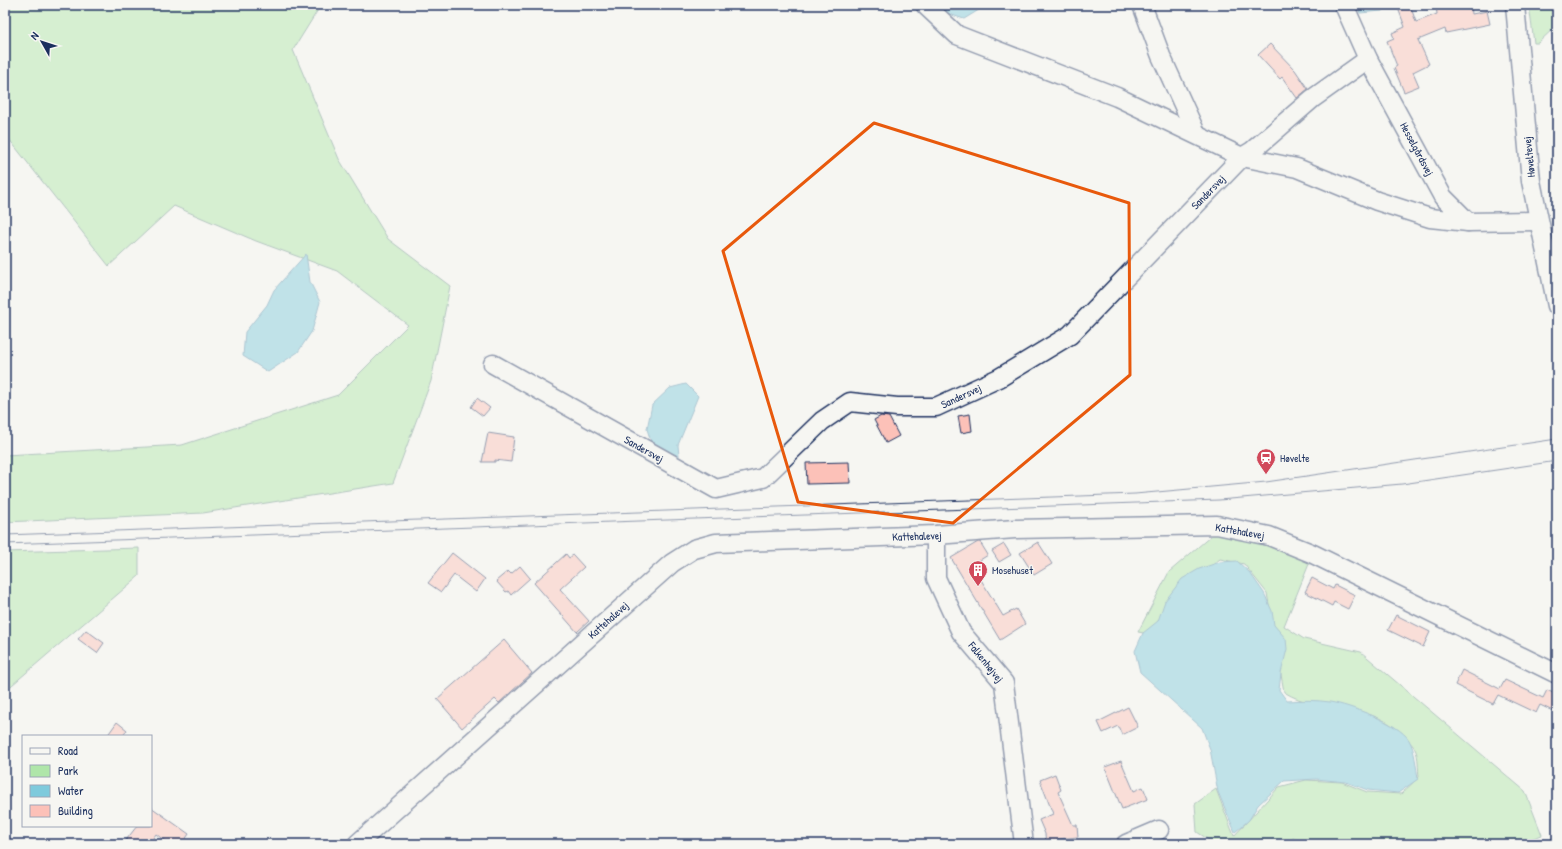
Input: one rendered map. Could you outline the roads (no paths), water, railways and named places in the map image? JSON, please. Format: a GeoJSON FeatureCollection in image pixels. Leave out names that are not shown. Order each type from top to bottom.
{"type":"FeatureCollection","features":[{"type":"Feature","properties":{"kind":"street"},"geometry":{"type":"LineString","coordinates":[[925,5],[957,35],[1118,97],[1242,156],[1297,168],[1377,201],[1430,218],[1468,222],[1538,220]]}},
{"type":"Feature","properties":{"kind":"street"},"geometry":{"type":"LineString","coordinates":[[1142,5],[1161,56],[1196,133]]}},
{"type":"Feature","properties":{"kind":"street","name":"Hesselgårdsvej"},"geometry":{"type":"LineString","coordinates":[[1344,5],[1368,59],[1443,197],[1468,222]]}},
{"type":"Feature","properties":{"kind":"street","name":"Høveltevej"},"geometry":{"type":"LineString","coordinates":[[1515,5],[1531,181],[1557,306]]}},
{"type":"Feature","properties":{"kind":"street","name":"Sandersvej"},"geometry":{"type":"LineString","coordinates":[[493,364],[716,489],[762,478],[822,421],[850,402],[897,407],[936,408],[998,378],[1070,336],[1242,156],[1252,151],[1312,99],[1368,59]]}},
{"type":"Feature","properties":{"kind":"street","name":"Kattehalevej"},"geometry":{"type":"LineString","coordinates":[[356,844],[672,563],[694,549],[716,543],[936,536],[1015,529],[1217,525],[1270,536],[1318,556],[1557,674]]}},
{"type":"Feature","properties":{"kind":"street","name":"Falkenhøjvej"},"geometry":{"type":"LineString","coordinates":[[936,536],[936,578],[961,632],[1004,683],[1024,844]]}},
{"type":"Feature","properties":{"kind":"street"},"geometry":{"type":"LineString","coordinates":[[1126,844],[1159,830]]}},
{"type":"Feature","properties":{"kind":"water"},"geometry":{"type":"Polygon","coordinates":[[[937,5],[987,5],[964,19],[940,11],[937,5]]]}},
{"type":"Feature","properties":{"kind":"water"},"geometry":{"type":"Polygon","coordinates":[[[1357,5],[1387,5],[1382,11],[1360,13],[1357,5]]]}},
{"type":"Feature","properties":{"kind":"water"},"geometry":{"type":"Polygon","coordinates":[[[306,254],[310,282],[320,302],[312,331],[298,352],[268,372],[243,356],[245,332],[267,305],[274,290],[306,254]]]}},
{"type":"Feature","properties":{"kind":"water"},"geometry":{"type":"Polygon","coordinates":[[[686,384],[698,396],[678,445],[679,456],[675,461],[654,451],[647,429],[652,405],[670,388],[686,384]]]}},
{"type":"Feature","properties":{"kind":"water"},"geometry":{"type":"Polygon","coordinates":[[[1237,561],[1250,573],[1264,593],[1272,611],[1274,625],[1286,639],[1287,649],[1281,673],[1279,690],[1287,701],[1304,700],[1330,702],[1361,711],[1385,721],[1404,734],[1409,740],[1413,749],[1418,779],[1398,793],[1368,790],[1346,782],[1316,779],[1284,781],[1258,805],[1249,820],[1235,832],[1218,792],[1210,749],[1202,728],[1140,672],[1135,651],[1143,633],[1158,621],[1165,601],[1182,579],[1199,569],[1220,562],[1237,561]]]}},
{"type":"Feature","properties":{"kind":"tram line"},"geometry":{"type":"LineString","coordinates":[[5,535],[1135,494],[1266,482],[1557,439]]}},
{"type":"Feature","properties":{"kind":"tram line"},"geometry":{"type":"LineString","coordinates":[[5,544],[1219,500],[1402,484],[1557,461]]}},
{"type":"Feature","properties":{"kind":"place","name":"Høvelte"},"geometry":{"type":"Point","coordinates":[1266,475]}},
{"type":"Feature","properties":{"kind":"place","name":"Mosehuset"},"geometry":{"type":"Point","coordinates":[978,587]}}]}
